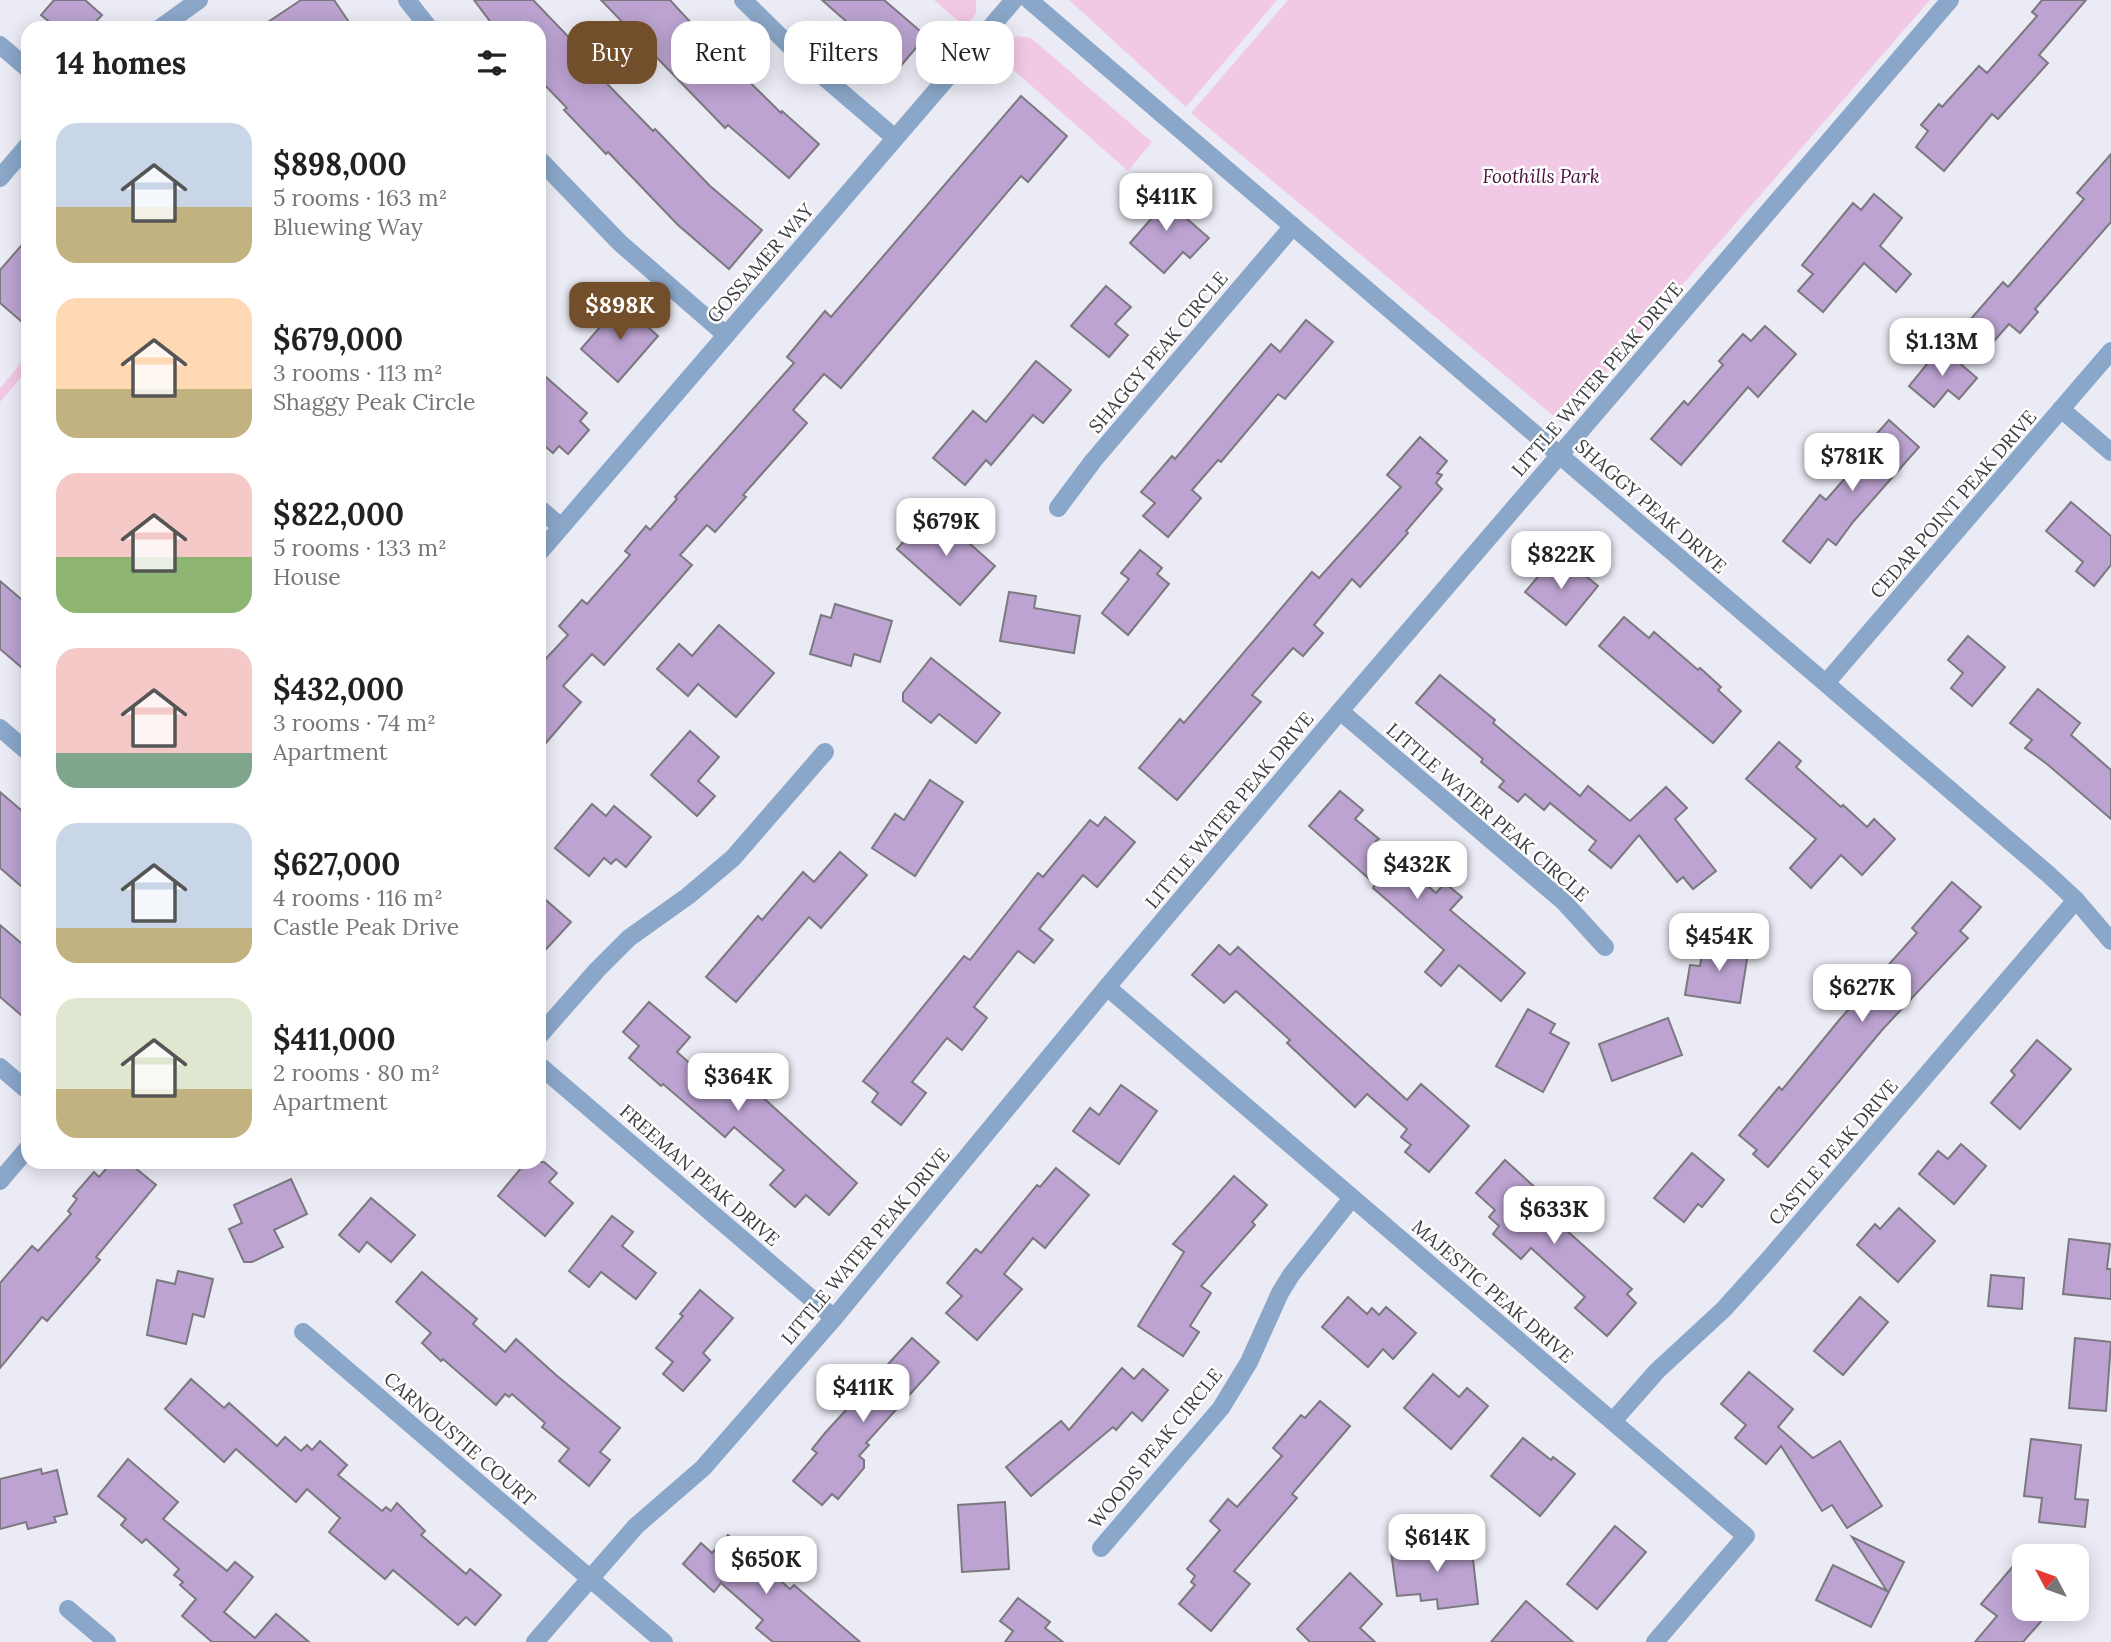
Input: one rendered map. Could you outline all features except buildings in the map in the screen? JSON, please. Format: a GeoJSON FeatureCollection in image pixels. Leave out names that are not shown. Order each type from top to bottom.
{"type":"FeatureCollection","features":[{"type":"Feature","properties":{"kind":"street"},"geometry":{"type":"LineString","coordinates":[[170,21],[199,0]]}},
{"type":"Feature","properties":{"kind":"street"},"geometry":{"type":"LineString","coordinates":[[407,0],[424,21]]}},
{"type":"Feature","properties":{"kind":"street"},"geometry":{"type":"LineString","coordinates":[[743,0],[804,60],[895,138]]}},
{"type":"Feature","properties":{"kind":"street","name":"GOSSAMER WAY"},"geometry":{"type":"LineString","coordinates":[[546,545],[1014,0]]}},
{"type":"Feature","properties":{"kind":"street","name":"SHAGGY PEAK DRIVE"},"geometry":{"type":"LineString","coordinates":[[1029,0],[2076,900],[2111,941]]}},
{"type":"Feature","properties":{"kind":"street","name":"LITTLE WATER PEAK DRIVE"},"geometry":{"type":"LineString","coordinates":[[535,1642],[636,1526],[704,1468],[834,1318],[1107,987],[1340,711],[1950,0]]}},
{"type":"Feature","properties":{"kind":"street"},"geometry":{"type":"LineString","coordinates":[[0,45],[21,63]]}},
{"type":"Feature","properties":{"kind":"street"},"geometry":{"type":"LineString","coordinates":[[0,178],[21,153]]}},
{"type":"Feature","properties":{"kind":"street"},"geometry":{"type":"LineString","coordinates":[[546,166],[620,243],[726,335]]}},
{"type":"Feature","properties":{"kind":"street","name":"SHAGGY PEAK CIRCLE"},"geometry":{"type":"LineString","coordinates":[[1058,509],[1093,461],[1293,226]]}},
{"type":"Feature","properties":{"kind":"street","name":"CEDAR POINT PEAK DRIVE"},"geometry":{"type":"LineString","coordinates":[[1826,683],[2111,351]]}},
{"type":"Feature","properties":{"kind":"street"},"geometry":{"type":"LineString","coordinates":[[2061,409],[2111,452]]}},
{"type":"Feature","properties":{"kind":"street"},"geometry":{"type":"LineString","coordinates":[[546,514],[561,527]]}},
{"type":"Feature","properties":{"kind":"street","name":"LITTLE WATER PEAK CIRCLE"},"geometry":{"type":"LineString","coordinates":[[1340,711],[1564,902],[1605,947]]}},
{"type":"Feature","properties":{"kind":"street"},"geometry":{"type":"LineString","coordinates":[[0,728],[21,746]]}},
{"type":"Feature","properties":{"kind":"street"},"geometry":{"type":"LineString","coordinates":[[546,1028],[629,938],[688,896],[733,858],[825,752]]}},
{"type":"Feature","properties":{"kind":"street","name":"CASTLE PEAK DRIVE"},"geometry":{"type":"LineString","coordinates":[[1613,1422],[1657,1371],[1724,1310],[2076,900]]}},
{"type":"Feature","properties":{"kind":"street","name":"MAJESTIC PEAK DRIVE"},"geometry":{"type":"LineString","coordinates":[[1107,987],[1746,1536],[1655,1642]]}},
{"type":"Feature","properties":{"kind":"street"},"geometry":{"type":"LineString","coordinates":[[0,1067],[21,1085]]}},
{"type":"Feature","properties":{"kind":"street","name":"FREEMAN PEAK DRIVE"},"geometry":{"type":"LineString","coordinates":[[546,1071],[834,1318]]}},
{"type":"Feature","properties":{"kind":"street"},"geometry":{"type":"LineString","coordinates":[[0,1181],[21,1156]]}},
{"type":"Feature","properties":{"kind":"street","name":"WOODS PEAK CIRCLE"},"geometry":{"type":"LineString","coordinates":[[1101,1548],[1221,1408],[1249,1362],[1291,1275],[1352,1198]]}},
{"type":"Feature","properties":{"kind":"street","name":"CARNOUSTIE COURT"},"geometry":{"type":"LineString","coordinates":[[303,1332],[664,1642]]}},
{"type":"Feature","properties":{"kind":"street"},"geometry":{"type":"LineString","coordinates":[[68,1609],[107,1642]]}},
{"type":"Feature","properties":{"kind":"green space"},"geometry":{"type":"Polygon","coordinates":[[[934,0],[976,0],[976,13],[971,21],[958,21],[934,0]]]}},
{"type":"Feature","properties":{"kind":"green space"},"geometry":{"type":"Polygon","coordinates":[[[1069,0],[1277,0],[1186,107],[1069,0]]]}},
{"type":"Feature","properties":{"kind":"green space","name":"Foothills Park"},"geometry":{"type":"Polygon","coordinates":[[[1288,0],[1930,0],[1562,423],[1191,113],[1288,0]]]}},
{"type":"Feature","properties":{"kind":"green space"},"geometry":{"type":"Polygon","coordinates":[[[1014,37],[1031,38],[1152,142],[1128,171],[1014,70],[1014,37]]]}},
{"type":"Feature","properties":{"kind":"green space"},"geometry":{"type":"Polygon","coordinates":[[[21,363],[21,377],[0,402],[0,388],[21,363]]]}}]}
